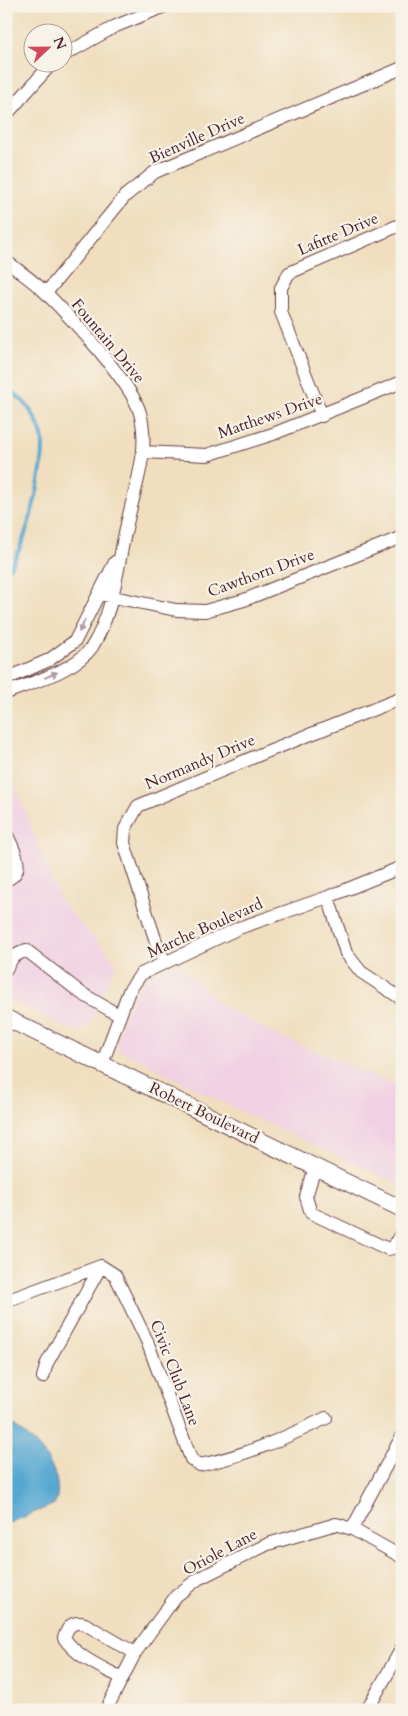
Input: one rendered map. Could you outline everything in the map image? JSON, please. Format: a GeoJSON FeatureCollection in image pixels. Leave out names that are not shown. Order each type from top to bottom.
{"type":"FeatureCollection","features":[{"type":"Feature","properties":{"kind":"main road","name":"Robert Boulevard"},"geometry":{"type":"LineString","coordinates":[[6,1018],[402,1209]]}},
{"type":"Feature","properties":{"kind":"street"},"geometry":{"type":"LineString","coordinates":[[72,50],[116,26],[165,6]]}},
{"type":"Feature","properties":{"kind":"street","name":"Bienville Drive"},"geometry":{"type":"LineString","coordinates":[[46,293],[125,196],[155,172],[402,68]]}},
{"type":"Feature","properties":{"kind":"street"},"geometry":{"type":"LineString","coordinates":[[6,115],[44,72]]}},
{"type":"Feature","properties":{"kind":"street","name":"Lafitte Drive"},"geometry":{"type":"LineString","coordinates":[[322,416],[281,312],[282,288],[289,273],[402,224]]}},
{"type":"Feature","properties":{"kind":"street","name":"Fountain Drive"},"geometry":{"type":"LineString","coordinates":[[6,261],[46,293],[117,373],[133,396],[140,412],[144,435],[143,452],[120,551],[113,598],[91,647],[79,659],[57,672],[6,693]]}},
{"type":"Feature","properties":{"kind":"street","name":"Matthews Drive"},"geometry":{"type":"LineString","coordinates":[[143,452],[207,455],[322,416],[402,382]]}},
{"type":"Feature","properties":{"kind":"street","name":"Cawthorn Drive"},"geometry":{"type":"LineString","coordinates":[[98,594],[176,610],[204,611],[244,600],[402,537]]}},
{"type":"Feature","properties":{"kind":"street","name":"Fountain Drive"},"geometry":{"type":"LineString","coordinates":[[6,679],[49,660],[75,641],[120,551]]}},
{"type":"Feature","properties":{"kind":"street","name":"Normandy Drive"},"geometry":{"type":"LineString","coordinates":[[165,962],[158,948],[124,843],[125,829],[138,806],[266,752],[402,698]]}},
{"type":"Feature","properties":{"kind":"street"},"geometry":{"type":"LineString","coordinates":[[6,833],[18,861],[18,870],[15,875],[6,880]]}},
{"type":"Feature","properties":{"kind":"street","name":"Marche Boulevard"},"geometry":{"type":"LineString","coordinates":[[102,1064],[128,991],[141,974],[239,928],[328,898],[402,867]]}},
{"type":"Feature","properties":{"kind":"street"},"geometry":{"type":"LineString","coordinates":[[328,898],[346,953],[361,972],[402,999]]}},
{"type":"Feature","properties":{"kind":"street"},"geometry":{"type":"LineString","coordinates":[[6,969],[13,957],[26,950],[81,993],[120,1016]]}},
{"type":"Feature","properties":{"kind":"street"},"geometry":{"type":"LineString","coordinates":[[315,1166],[306,1197],[311,1213],[388,1249],[393,1248],[402,1232]]}},
{"type":"Feature","properties":{"kind":"street"},"geometry":{"type":"LineString","coordinates":[[6,1300],[101,1266]]}},
{"type":"Feature","properties":{"kind":"street"},"geometry":{"type":"LineString","coordinates":[[43,1377],[47,1363],[101,1266]]}},
{"type":"Feature","properties":{"kind":"street","name":"Civic Club Lane"},"geometry":{"type":"LineString","coordinates":[[101,1266],[115,1275],[147,1341],[191,1459],[200,1465],[231,1459],[284,1438],[326,1418]]}},
{"type":"Feature","properties":{"kind":"street"},"geometry":{"type":"LineString","coordinates":[[402,1436],[352,1529],[402,1557]]}},
{"type":"Feature","properties":{"kind":"street","name":"Oriole Lane"},"geometry":{"type":"LineString","coordinates":[[106,1710],[135,1653],[176,1596],[198,1579],[268,1544],[336,1524],[352,1529]]}},
{"type":"Feature","properties":{"kind":"street"},"geometry":{"type":"LineString","coordinates":[[122,1678],[82,1656],[71,1647],[64,1638],[66,1631],[70,1625],[77,1622],[85,1624],[135,1653]]}},
{"type":"Feature","properties":{"kind":"street"},"geometry":{"type":"LineString","coordinates":[[367,1710],[402,1648]]}},
{"type":"Feature","properties":{"kind":"shaded area"},"geometry":{"type":"Polygon","coordinates":[[[11,776],[61,902],[117,963],[89,1024],[81,1031],[71,1030],[6,997],[6,778],[11,776]]]}},
{"type":"Feature","properties":{"kind":"shaded area"},"geometry":{"type":"Polygon","coordinates":[[[179,964],[214,1000],[268,1031],[402,1088],[402,1185],[232,1107],[116,1048],[121,1026],[133,995],[144,980],[169,966],[179,964]]]}},
{"type":"Feature","properties":{"kind":"water"},"geometry":{"type":"Polygon","coordinates":[[[6,1421],[37,1445],[52,1467],[57,1491],[55,1504],[6,1524],[6,1421]]]}},
{"type":"Feature","properties":{"kind":"waterway"},"geometry":{"type":"LineString","coordinates":[[6,388],[19,397],[33,414],[42,436],[43,448],[38,485],[27,527],[13,562],[6,571]]}}]}
